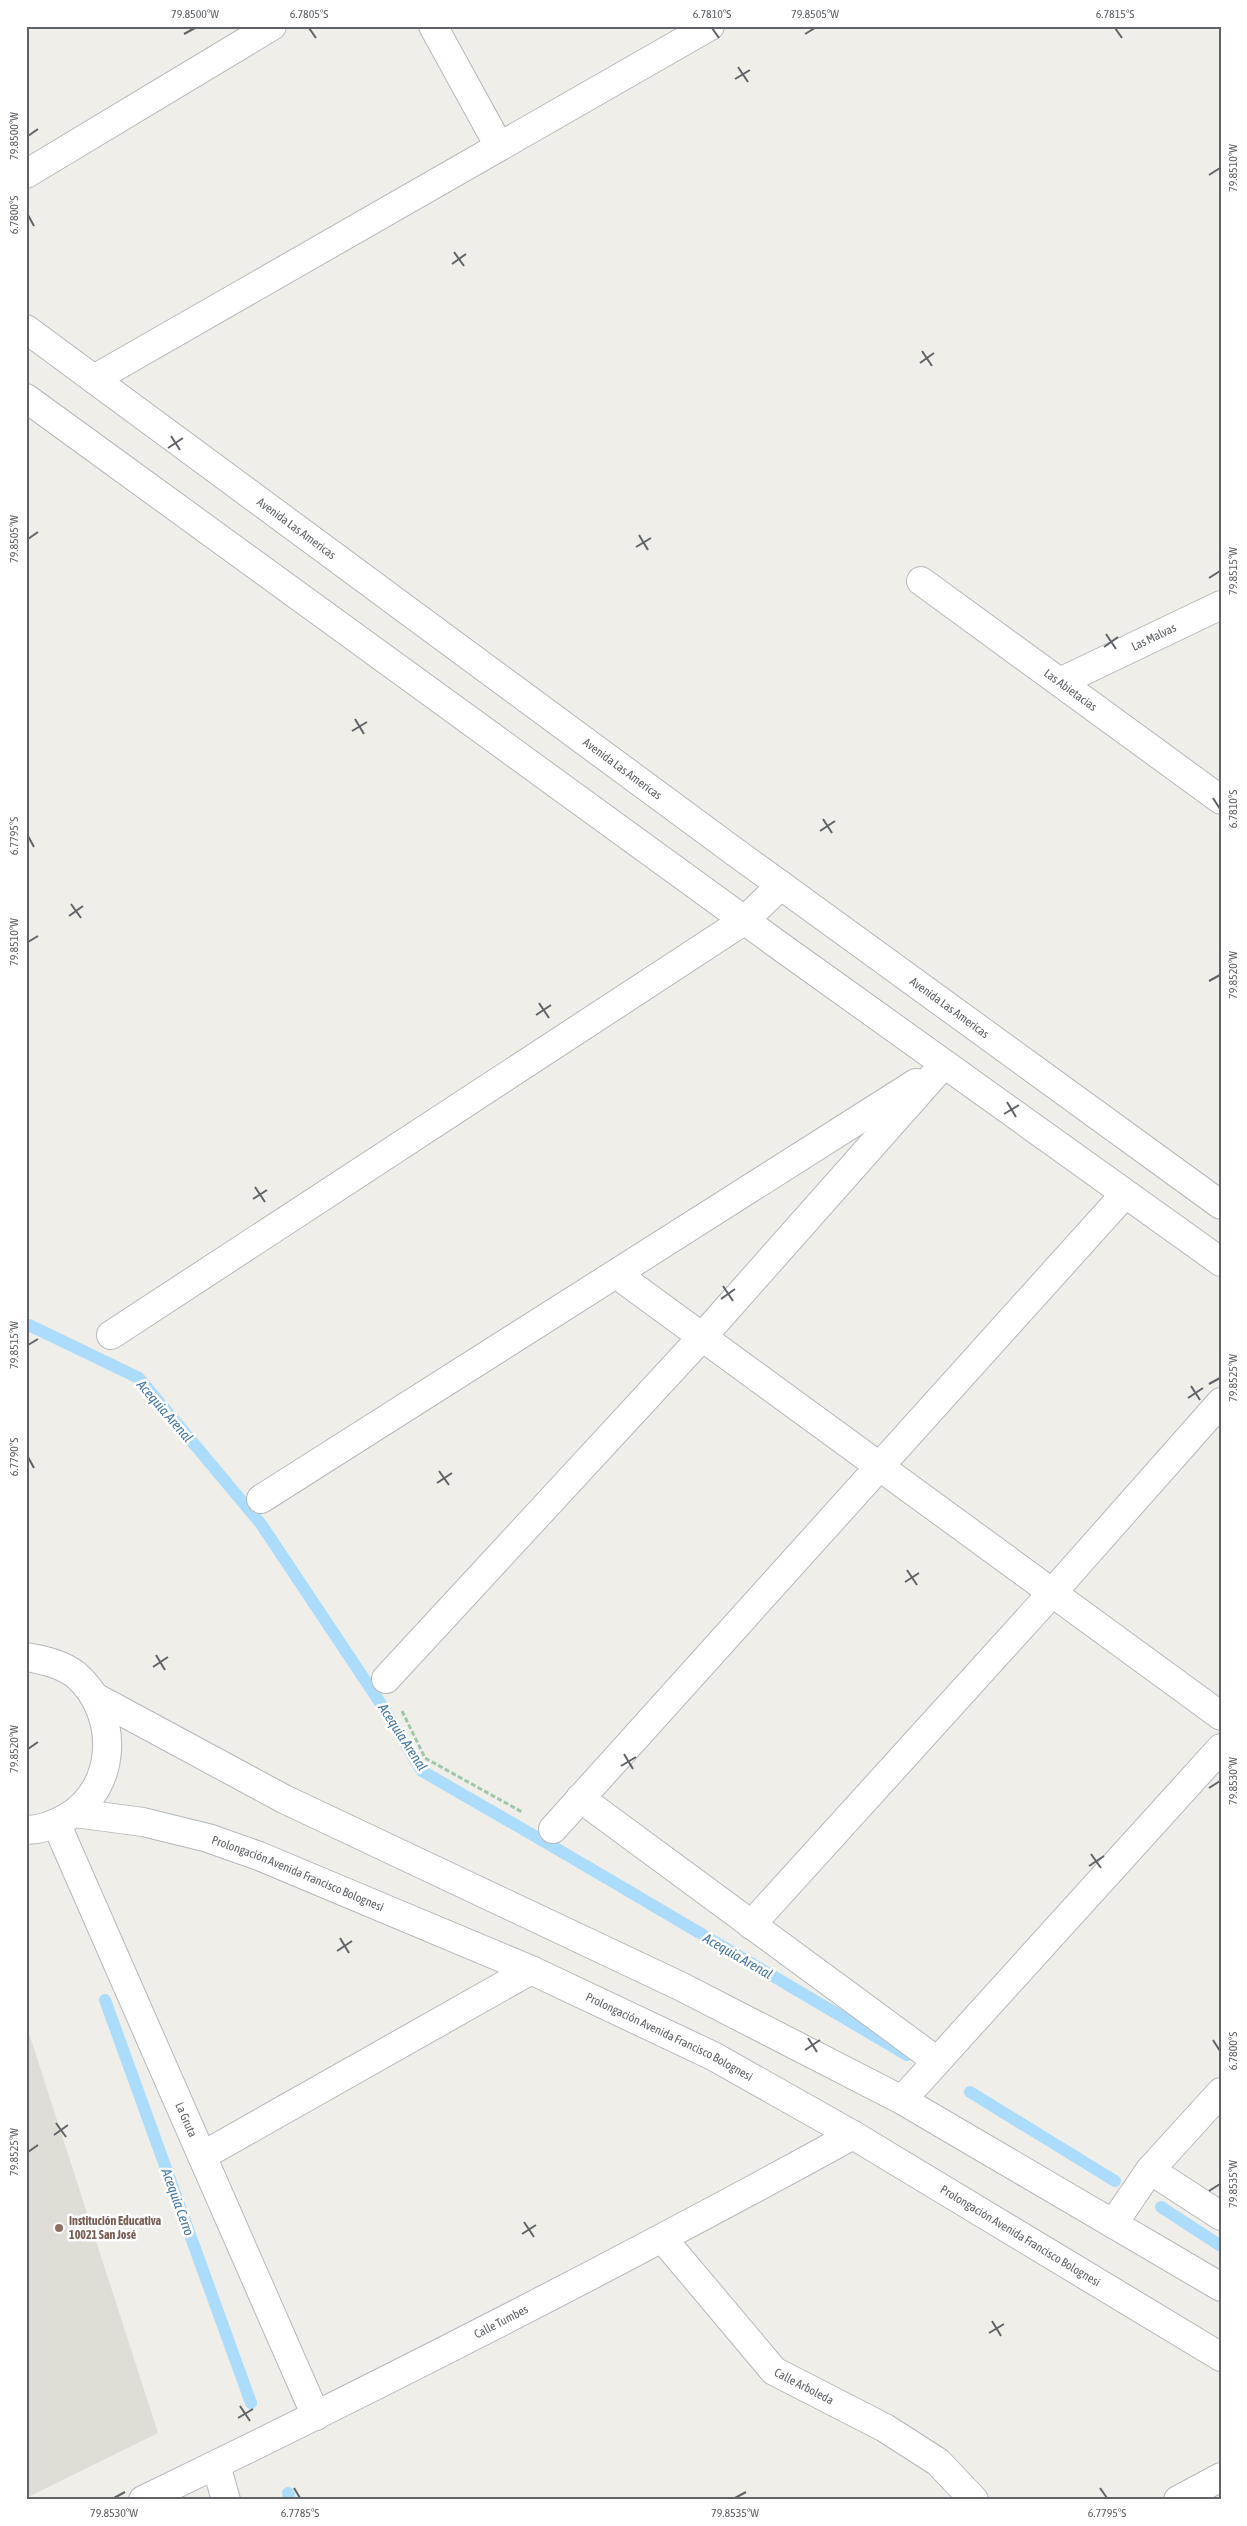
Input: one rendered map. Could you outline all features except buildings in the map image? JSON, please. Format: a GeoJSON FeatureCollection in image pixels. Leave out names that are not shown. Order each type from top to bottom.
{"type":"FeatureCollection","features":[{"type":"Feature","properties":{"kind":"street"},"geometry":{"type":"LineString","coordinates":[[433,26],[499,146]]}},
{"type":"Feature","properties":{"kind":"street"},"geometry":{"type":"LineString","coordinates":[[94,379],[710,26]]}},
{"type":"Feature","properties":{"kind":"street"},"geometry":{"type":"LineString","coordinates":[[26,174],[267,28]]}},
{"type":"Feature","properties":{"kind":"street","name":"Avenida Las Americas"},"geometry":{"type":"LineString","coordinates":[[26,329],[781,885],[1221,1206]]}},
{"type":"Feature","properties":{"kind":"street"},"geometry":{"type":"LineString","coordinates":[[26,398],[944,1064],[1221,1262]]}},
{"type":"Feature","properties":{"kind":"street","name":"Las Abietacias"},"geometry":{"type":"LineString","coordinates":[[921,581],[1221,800]]}},
{"type":"Feature","properties":{"kind":"street","name":"Las Malvas"},"geometry":{"type":"LineString","coordinates":[[1060,682],[1221,605]]}},
{"type":"Feature","properties":{"kind":"street"},"geometry":{"type":"LineString","coordinates":[[111,1335],[745,920],[781,885]]}},
{"type":"Feature","properties":{"kind":"street"},"geometry":{"type":"LineString","coordinates":[[261,1499],[944,1064]]}},
{"type":"Feature","properties":{"kind":"street"},"geometry":{"type":"LineString","coordinates":[[386,1679],[703,1336],[944,1064]]}},
{"type":"Feature","properties":{"kind":"street"},"geometry":{"type":"LineString","coordinates":[[554,1829],[1124,1194]]}},
{"type":"Feature","properties":{"kind":"street"},"geometry":{"type":"LineString","coordinates":[[616,1274],[1221,1716]]}},
{"type":"Feature","properties":{"kind":"street"},"geometry":{"type":"LineString","coordinates":[[751,1924],[1052,1593],[1221,1402]]}},
{"type":"Feature","properties":{"kind":"street"},"geometry":{"type":"LineString","coordinates":[[26,1657],[49,1661],[75,1675],[95,1697],[106,1720],[108,1746],[104,1772],[92,1794],[66,1818],[26,1830]]}},
{"type":"Feature","properties":{"kind":"street"},"geometry":{"type":"LineString","coordinates":[[95,1697],[284,1799],[680,1986],[902,2100],[1221,2287]]}},
{"type":"Feature","properties":{"kind":"street"},"geometry":{"type":"LineString","coordinates":[[902,2100],[1221,1748]]}},
{"type":"Feature","properties":{"kind":"street"},"geometry":{"type":"LineString","coordinates":[[580,1798],[937,2061]]}},
{"type":"Feature","properties":{"kind":"street","name":"Prolongación Avenida Francisco Bolognesi"},"geometry":{"type":"LineString","coordinates":[[66,1818],[143,1822],[216,1841],[259,1856],[531,1970],[713,2056],[854,2135],[1221,2357]]}},
{"type":"Feature","properties":{"kind":"street","name":"La Gruta"},"geometry":{"type":"LineString","coordinates":[[66,1818],[202,2156],[316,2416]]}},
{"type":"Feature","properties":{"kind":"street"},"geometry":{"type":"LineString","coordinates":[[202,2156],[531,1970]]}},
{"type":"Feature","properties":{"kind":"street"},"geometry":{"type":"LineString","coordinates":[[1113,2224],[1150,2170],[1221,2092]]}},
{"type":"Feature","properties":{"kind":"street","name":"Calle Tumbes"},"geometry":{"type":"LineString","coordinates":[[144,2500],[316,2416],[663,2239],[854,2135]]}},
{"type":"Feature","properties":{"kind":"street"},"geometry":{"type":"LineString","coordinates":[[1150,2170],[1221,2216]]}},
{"type":"Feature","properties":{"kind":"street","name":"Calle Arboleda"},"geometry":{"type":"LineString","coordinates":[[663,2239],[774,2371],[893,2433],[938,2462],[974,2500]]}},
{"type":"Feature","properties":{"kind":"street"},"geometry":{"type":"LineString","coordinates":[[216,2465],[226,2500]]}},
{"type":"Feature","properties":{"kind":"street"},"geometry":{"type":"LineString","coordinates":[[1178,2500],[1221,2477]]}},
{"type":"Feature","properties":{"kind":"path"},"geometry":{"type":"LineString","coordinates":[[386,1679],[425,1758],[554,1829]]}},
{"type":"Feature","properties":{"kind":"shaded area","name":"Institución Educativa 10021 San José"},"geometry":{"type":"Polygon","coordinates":[[[26,2024],[158,2433],[26,2498],[26,2024]]]}},
{"type":"Feature","properties":{"kind":"waterway","name":"Acequia Arenal"},"geometry":{"type":"LineString","coordinates":[[26,1326],[29,1325],[139,1378],[261,1524],[383,1707],[422,1771],[907,2055]]}},
{"type":"Feature","properties":{"kind":"waterway","name":"Acequia Cerro"},"geometry":{"type":"LineString","coordinates":[[105,2000],[251,2403]]}},
{"type":"Feature","properties":{"kind":"waterway","name":"Acequia Arenal"},"geometry":{"type":"LineString","coordinates":[[970,2092],[1115,2181]]}},
{"type":"Feature","properties":{"kind":"waterway","name":"Acequia Arenal"},"geometry":{"type":"LineString","coordinates":[[1161,2207],[1221,2246]]}},
{"type":"Feature","properties":{"kind":"waterway","name":"Acequia Cerro"},"geometry":{"type":"LineString","coordinates":[[288,2493],[290,2500]]}},
{"type":"Feature","properties":{"kind":"place","name":"Institución Educativa 10021 San José"},"geometry":{"type":"Point","coordinates":[59,2228]}}]}
